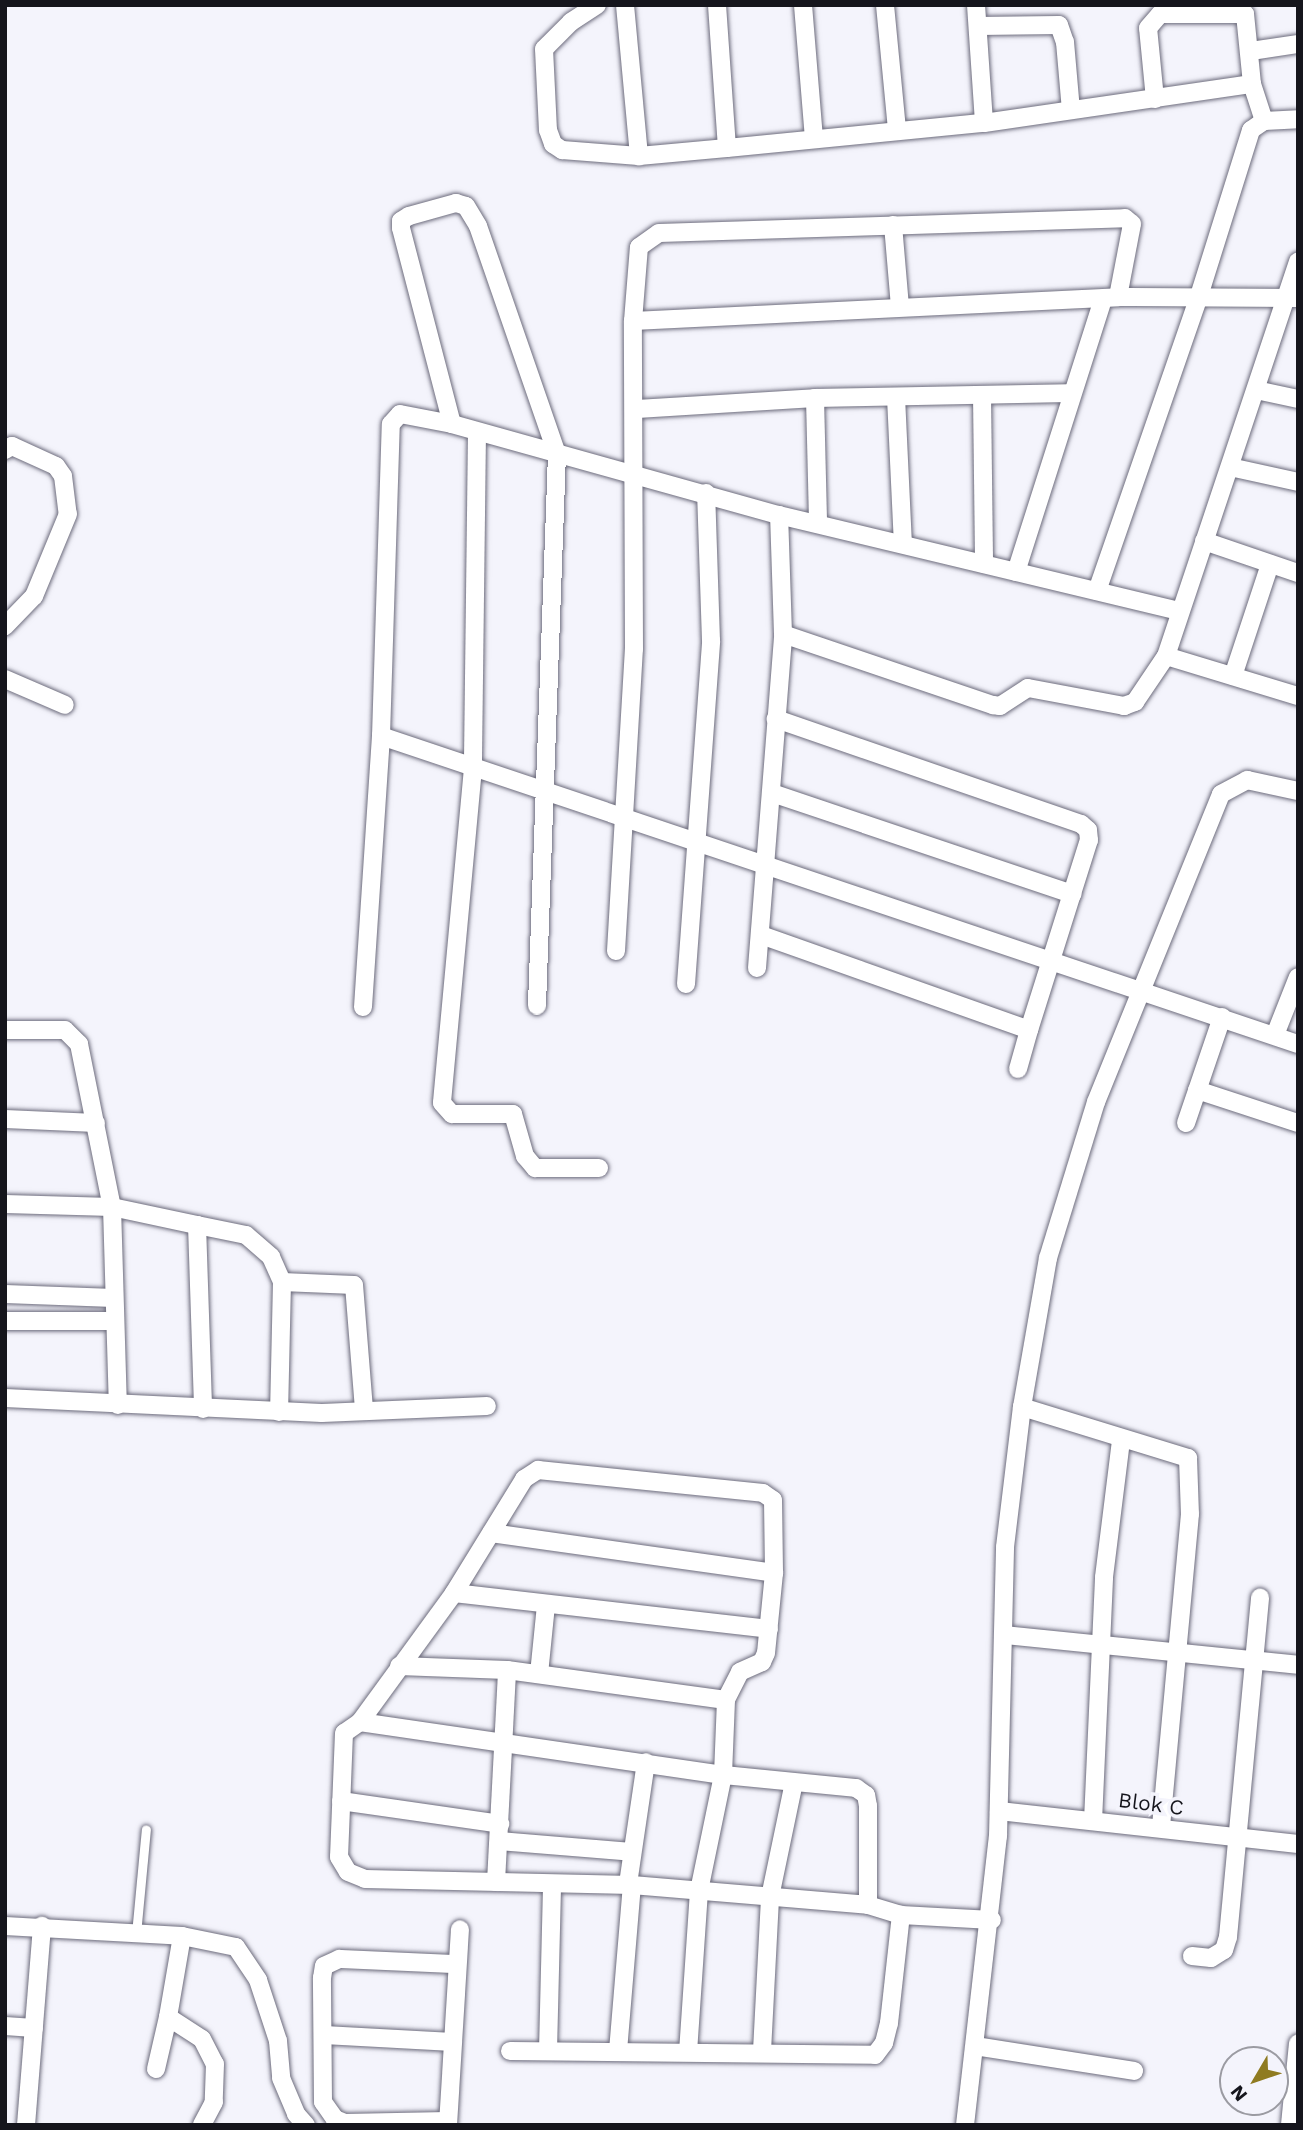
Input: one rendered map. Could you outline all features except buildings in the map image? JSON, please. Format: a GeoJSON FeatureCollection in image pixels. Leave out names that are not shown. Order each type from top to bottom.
{"type":"FeatureCollection","features":[{"type":"Feature","properties":{"kind":"street"},"geometry":{"type":"LineString","coordinates":[[597,5],[571,22],[544,49],[548,130],[553,144],[562,150],[639,156],[727,148],[984,123],[1252,84]]}},
{"type":"Feature","properties":{"kind":"street"},"geometry":{"type":"LineString","coordinates":[[625,5],[639,156]]}},
{"type":"Feature","properties":{"kind":"street"},"geometry":{"type":"LineString","coordinates":[[717,5],[727,148]]}},
{"type":"Feature","properties":{"kind":"street"},"geometry":{"type":"LineString","coordinates":[[803,5],[814,139]]}},
{"type":"Feature","properties":{"kind":"street"},"geometry":{"type":"LineString","coordinates":[[884,5],[897,130]]}},
{"type":"Feature","properties":{"kind":"street"},"geometry":{"type":"LineString","coordinates":[[976,5],[984,123]]}},
{"type":"Feature","properties":{"kind":"street"},"geometry":{"type":"LineString","coordinates":[[1155,99],[1148,28],[1153,18],[1245,13],[1251,51],[1252,84],[1264,121]]}},
{"type":"Feature","properties":{"kind":"street"},"geometry":{"type":"LineString","coordinates":[[978,26],[1059,25],[1065,42],[1071,110]]}},
{"type":"Feature","properties":{"kind":"street"},"geometry":{"type":"LineString","coordinates":[[1251,51],[1298,44]]}},
{"type":"Feature","properties":{"kind":"street"},"geometry":{"type":"LineString","coordinates":[[1097,591],[1199,296],[1251,130],[1264,121],[1298,119]]}},
{"type":"Feature","properties":{"kind":"street"},"geometry":{"type":"LineString","coordinates":[[452,424],[401,221],[409,216],[456,203],[466,206],[478,226],[556,454],[547,790],[537,1006]]}},
{"type":"Feature","properties":{"kind":"street"},"geometry":{"type":"LineString","coordinates":[[616,951],[634,649],[633,476],[637,409],[633,321],[639,247],[659,233],[1125,218],[1132,224],[1111,298],[1069,393],[1016,572]]}},
{"type":"Feature","properties":{"kind":"street"},"geometry":{"type":"LineString","coordinates":[[892,225],[900,306]]}},
{"type":"Feature","properties":{"kind":"street"},"geometry":{"type":"LineString","coordinates":[[783,634],[1000,706],[1028,688],[1124,706],[1143,695],[1166,656],[1256,390],[1291,297],[1298,261]]}},
{"type":"Feature","properties":{"kind":"street"},"geometry":{"type":"LineString","coordinates":[[633,321],[900,306],[1111,298],[1291,297]]}},
{"type":"Feature","properties":{"kind":"street"},"geometry":{"type":"LineString","coordinates":[[1256,390],[1298,399]]}},
{"type":"Feature","properties":{"kind":"street"},"geometry":{"type":"LineString","coordinates":[[637,409],[815,398],[1069,393]]}},
{"type":"Feature","properties":{"kind":"street"},"geometry":{"type":"LineString","coordinates":[[982,395],[984,564]]}},
{"type":"Feature","properties":{"kind":"street"},"geometry":{"type":"LineString","coordinates":[[896,397],[903,543]]}},
{"type":"Feature","properties":{"kind":"street"},"geometry":{"type":"LineString","coordinates":[[815,398],[818,522]]}},
{"type":"Feature","properties":{"kind":"street"},"geometry":{"type":"LineString","coordinates":[[363,1007],[381,737],[391,424],[400,414],[452,424],[779,515],[818,522],[1180,611]]}},
{"type":"Feature","properties":{"kind":"street"},"geometry":{"type":"LineString","coordinates":[[477,432],[473,768],[442,1103],[452,1114],[513,1114],[525,1156],[535,1168],[599,1168]]}},
{"type":"Feature","properties":{"kind":"street"},"geometry":{"type":"LineString","coordinates":[[5,450],[12,446],[56,466],[63,476],[68,514],[34,596],[5,626]]}},
{"type":"Feature","properties":{"kind":"street"},"geometry":{"type":"LineString","coordinates":[[1230,467],[1298,482]]}},
{"type":"Feature","properties":{"kind":"street"},"geometry":{"type":"LineString","coordinates":[[686,984],[693,841],[711,641],[706,493]]}},
{"type":"Feature","properties":{"kind":"street"},"geometry":{"type":"LineString","coordinates":[[757,968],[783,634],[779,515]]}},
{"type":"Feature","properties":{"kind":"street"},"geometry":{"type":"LineString","coordinates":[[1204,541],[1298,573]]}},
{"type":"Feature","properties":{"kind":"street"},"geometry":{"type":"LineString","coordinates":[[1233,676],[1270,564]]}},
{"type":"Feature","properties":{"kind":"street"},"geometry":{"type":"LineString","coordinates":[[1166,656],[1298,696]]}},
{"type":"Feature","properties":{"kind":"street"},"geometry":{"type":"LineString","coordinates":[[5,679],[65,705]]}},
{"type":"Feature","properties":{"kind":"street"},"geometry":{"type":"LineString","coordinates":[[776,719],[1081,824],[1088,830],[1089,840],[1017,1069]]}},
{"type":"Feature","properties":{"kind":"street"},"geometry":{"type":"LineString","coordinates":[[381,737],[547,790],[764,866],[1298,1044]]}},
{"type":"Feature","properties":{"kind":"street"},"geometry":{"type":"LineString","coordinates":[[965,2125],[992,1920],[999,1811],[1005,1547],[1022,1407],[1048,1258],[1096,1102],[1221,794],[1247,780],[1298,791]]}},
{"type":"Feature","properties":{"kind":"street"},"geometry":{"type":"LineString","coordinates":[[772,793],[1072,894]]}},
{"type":"Feature","properties":{"kind":"street"},"geometry":{"type":"LineString","coordinates":[[761,935],[1029,1030]]}},
{"type":"Feature","properties":{"kind":"street"},"geometry":{"type":"LineString","coordinates":[[1275,1035],[1298,977]]}},
{"type":"Feature","properties":{"kind":"street"},"geometry":{"type":"LineString","coordinates":[[1186,1123],[1222,1017]]}},
{"type":"Feature","properties":{"kind":"street"},"geometry":{"type":"LineString","coordinates":[[5,1030],[65,1030],[73,1035],[96,1123],[112,1208],[118,1405]]}},
{"type":"Feature","properties":{"kind":"street"},"geometry":{"type":"LineString","coordinates":[[1198,1090],[1298,1123]]}},
{"type":"Feature","properties":{"kind":"street"},"geometry":{"type":"LineString","coordinates":[[5,1119],[96,1123]]}},
{"type":"Feature","properties":{"kind":"street"},"geometry":{"type":"LineString","coordinates":[[5,1204],[112,1208],[246,1235],[271,1257],[282,1282],[279,1412]]}},
{"type":"Feature","properties":{"kind":"street"},"geometry":{"type":"LineString","coordinates":[[197,1225],[203,1409]]}},
{"type":"Feature","properties":{"kind":"street"},"geometry":{"type":"LineString","coordinates":[[282,1282],[354,1285],[364,1410]]}},
{"type":"Feature","properties":{"kind":"street"},"geometry":{"type":"LineString","coordinates":[[5,1294],[114,1298]]}},
{"type":"Feature","properties":{"kind":"street"},"geometry":{"type":"LineString","coordinates":[[5,1321],[115,1321]]}},
{"type":"Feature","properties":{"kind":"street"},"geometry":{"type":"LineString","coordinates":[[5,1398],[279,1412],[487,1406]]}},
{"type":"Feature","properties":{"kind":"street"},"geometry":{"type":"LineString","coordinates":[[1022,1407],[1121,1440],[1188,1458],[1190,1514],[1161,1827]]}},
{"type":"Feature","properties":{"kind":"street"},"geometry":{"type":"LineString","coordinates":[[1093,1821],[1104,1577],[1121,1440]]}},
{"type":"Feature","properties":{"kind":"street"},"geometry":{"type":"LineString","coordinates":[[688,2051],[699,1891],[723,1775],[726,1700],[740,1672],[762,1662],[769,1629],[774,1573],[773,1500],[763,1493],[538,1469],[524,1479],[454,1593],[360,1722],[344,1733],[338,1857],[348,1872],[365,1879],[630,1885],[699,1891],[867,1905],[901,1914],[992,1920]]}},
{"type":"Feature","properties":{"kind":"street"},"geometry":{"type":"LineString","coordinates":[[491,1533],[774,1573]]}},
{"type":"Feature","properties":{"kind":"street"},"geometry":{"type":"LineString","coordinates":[[454,1593],[769,1629]]}},
{"type":"Feature","properties":{"kind":"street"},"geometry":{"type":"LineString","coordinates":[[1192,1956],[1211,1958],[1224,1951],[1260,1598]]}},
{"type":"Feature","properties":{"kind":"street"},"geometry":{"type":"LineString","coordinates":[[539,1674],[546,1605]]}},
{"type":"Feature","properties":{"kind":"street"},"geometry":{"type":"LineString","coordinates":[[1005,1635],[1298,1665]]}},
{"type":"Feature","properties":{"kind":"street"},"geometry":{"type":"LineString","coordinates":[[399,1666],[507,1670],[726,1700]]}},
{"type":"Feature","properties":{"kind":"street"},"geometry":{"type":"LineString","coordinates":[[496,1882],[507,1670]]}},
{"type":"Feature","properties":{"kind":"street"},"geometry":{"type":"LineString","coordinates":[[360,1722],[504,1746],[646,1762],[723,1775],[856,1788],[866,1795],[867,1905]]}},
{"type":"Feature","properties":{"kind":"street"},"geometry":{"type":"LineString","coordinates":[[618,2051],[632,1852],[646,1762]]}},
{"type":"Feature","properties":{"kind":"street"},"geometry":{"type":"LineString","coordinates":[[762,2051],[771,1897],[794,1782]]}},
{"type":"Feature","properties":{"kind":"street"},"geometry":{"type":"LineString","coordinates":[[341,1801],[499,1833],[632,1852]]}},
{"type":"Feature","properties":{"kind":"street","name":"Blok C"},"geometry":{"type":"LineString","coordinates":[[999,1811],[1298,1844]]}},
{"type":"Feature","properties":{"kind":"street"},"geometry":{"type":"LineString","coordinates":[[548,2050],[552,1885]]}},
{"type":"Feature","properties":{"kind":"street"},"geometry":{"type":"LineString","coordinates":[[510,2051],[762,2051],[866,2055],[880,2051],[889,2022],[901,1914]]}},
{"type":"Feature","properties":{"kind":"street"},"geometry":{"type":"LineString","coordinates":[[5,1926],[43,1926],[182,1936],[236,1947],[249,1961],[278,2041],[281,2078],[296,2114],[306,2125]]}},
{"type":"Feature","properties":{"kind":"street"},"geometry":{"type":"LineString","coordinates":[[26,2125],[43,1926]]}},
{"type":"Feature","properties":{"kind":"street"},"geometry":{"type":"LineString","coordinates":[[455,1964],[330,1961],[322,1978],[323,2102],[335,2119],[448,2123],[455,1964],[460,1929]]}},
{"type":"Feature","properties":{"kind":"street"},"geometry":{"type":"LineString","coordinates":[[156,2069],[182,1936]]}},
{"type":"Feature","properties":{"kind":"street"},"geometry":{"type":"LineString","coordinates":[[168,2017],[202,2039],[215,2064],[214,2102],[202,2125]]}},
{"type":"Feature","properties":{"kind":"street"},"geometry":{"type":"LineString","coordinates":[[5,2026],[34,2028]]}},
{"type":"Feature","properties":{"kind":"street"},"geometry":{"type":"LineString","coordinates":[[324,2035],[453,2042]]}},
{"type":"Feature","properties":{"kind":"street"},"geometry":{"type":"LineString","coordinates":[[1290,2125],[1298,2043]]}},
{"type":"Feature","properties":{"kind":"street"},"geometry":{"type":"LineString","coordinates":[[975,2046],[1133,2071]]}},
{"type":"Feature","properties":{"kind":"lane"},"geometry":{"type":"LineString","coordinates":[[136,1934],[146,1829]]}}]}
